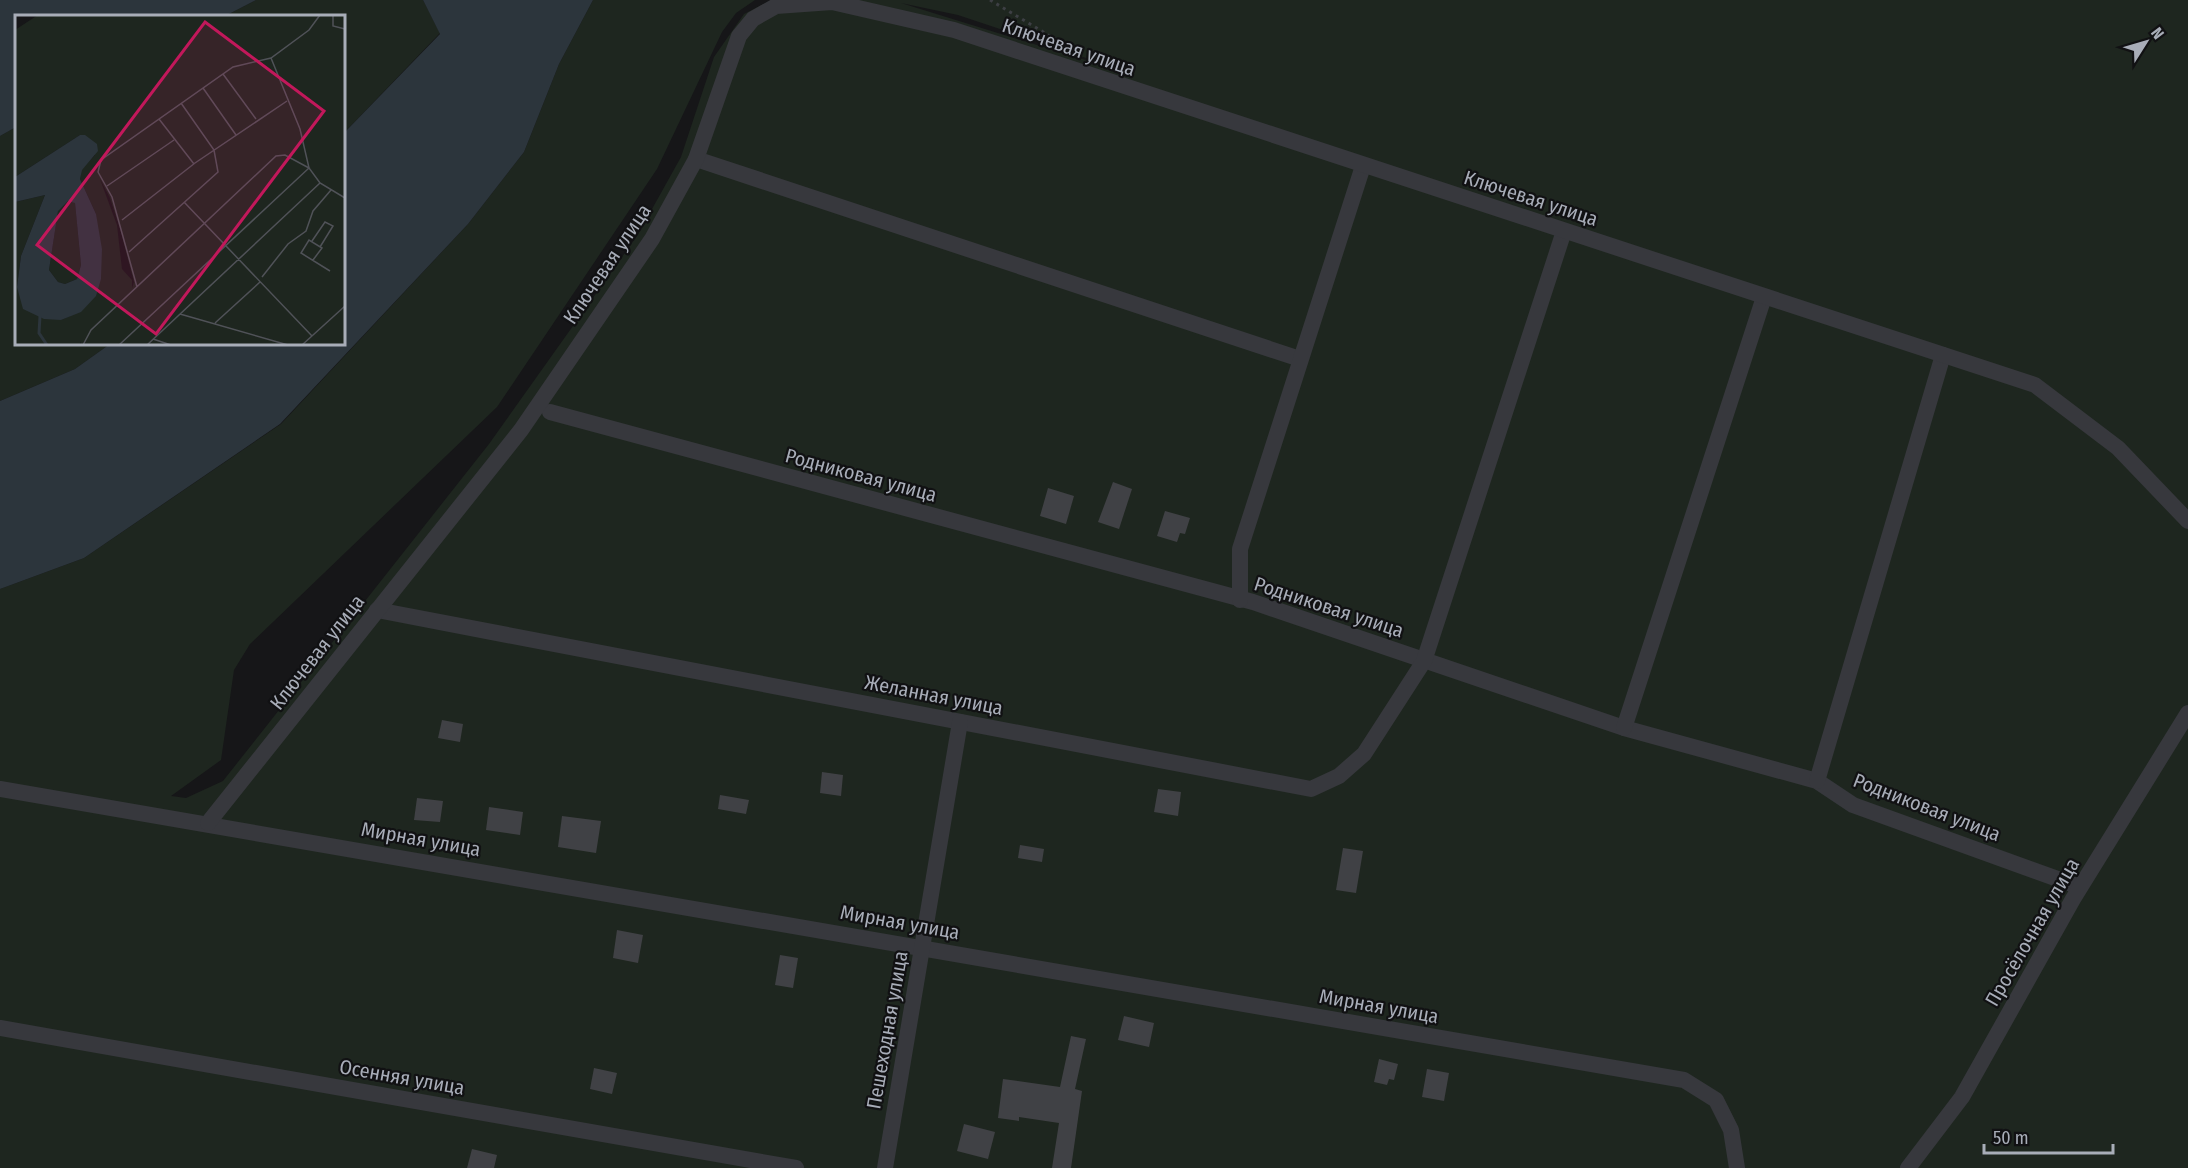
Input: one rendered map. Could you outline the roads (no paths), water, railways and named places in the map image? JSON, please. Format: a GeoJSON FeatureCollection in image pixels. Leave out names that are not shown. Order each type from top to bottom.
{"type":"FeatureCollection","features":[{"type":"Feature","properties":{"kind":"street","name":"Ключевая улица"},"geometry":{"type":"LineString","coordinates":[[208,823],[521,430],[652,239],[696,159],[739,36],[753,20],[776,6],[832,2],[954,30],[2035,385],[2118,448],[2188,521]]}},
{"type":"Feature","properties":{"kind":"street"},"geometry":{"type":"LineString","coordinates":[[696,159],[1300,359]]}},
{"type":"Feature","properties":{"kind":"street"},"geometry":{"type":"LineString","coordinates":[[1240,600],[1240,549],[1363,166]]}},
{"type":"Feature","properties":{"kind":"street","name":"Желанная улица"},"geometry":{"type":"LineString","coordinates":[[377,610],[1311,789],[1339,776],[1364,754],[1424,661],[1564,231]]}},
{"type":"Feature","properties":{"kind":"street"},"geometry":{"type":"LineString","coordinates":[[1624,728],[1764,297]]}},
{"type":"Feature","properties":{"kind":"street"},"geometry":{"type":"LineString","coordinates":[[1817,781],[1943,355]]}},
{"type":"Feature","properties":{"kind":"street","name":"Родниковая улица"},"geometry":{"type":"LineString","coordinates":[[550,412],[1253,602],[1624,728],[1817,781],[1853,805],[2080,887]]}},
{"type":"Feature","properties":{"kind":"street","name":"Просёлочная улица"},"geometry":{"type":"LineString","coordinates":[[1908,1168],[1962,1097],[2080,887],[2188,713]]}},
{"type":"Feature","properties":{"kind":"street","name":"Пешеходная улица"},"geometry":{"type":"LineString","coordinates":[[885,1168],[960,722]]}},
{"type":"Feature","properties":{"kind":"street","name":"Мирная улица"},"geometry":{"type":"LineString","coordinates":[[0,789],[208,823],[1684,1080],[1716,1100],[1731,1130],[1737,1168]]}},
{"type":"Feature","properties":{"kind":"street","name":"Осенняя улица"},"geometry":{"type":"LineString","coordinates":[[0,1028],[796,1168]]}}]}
